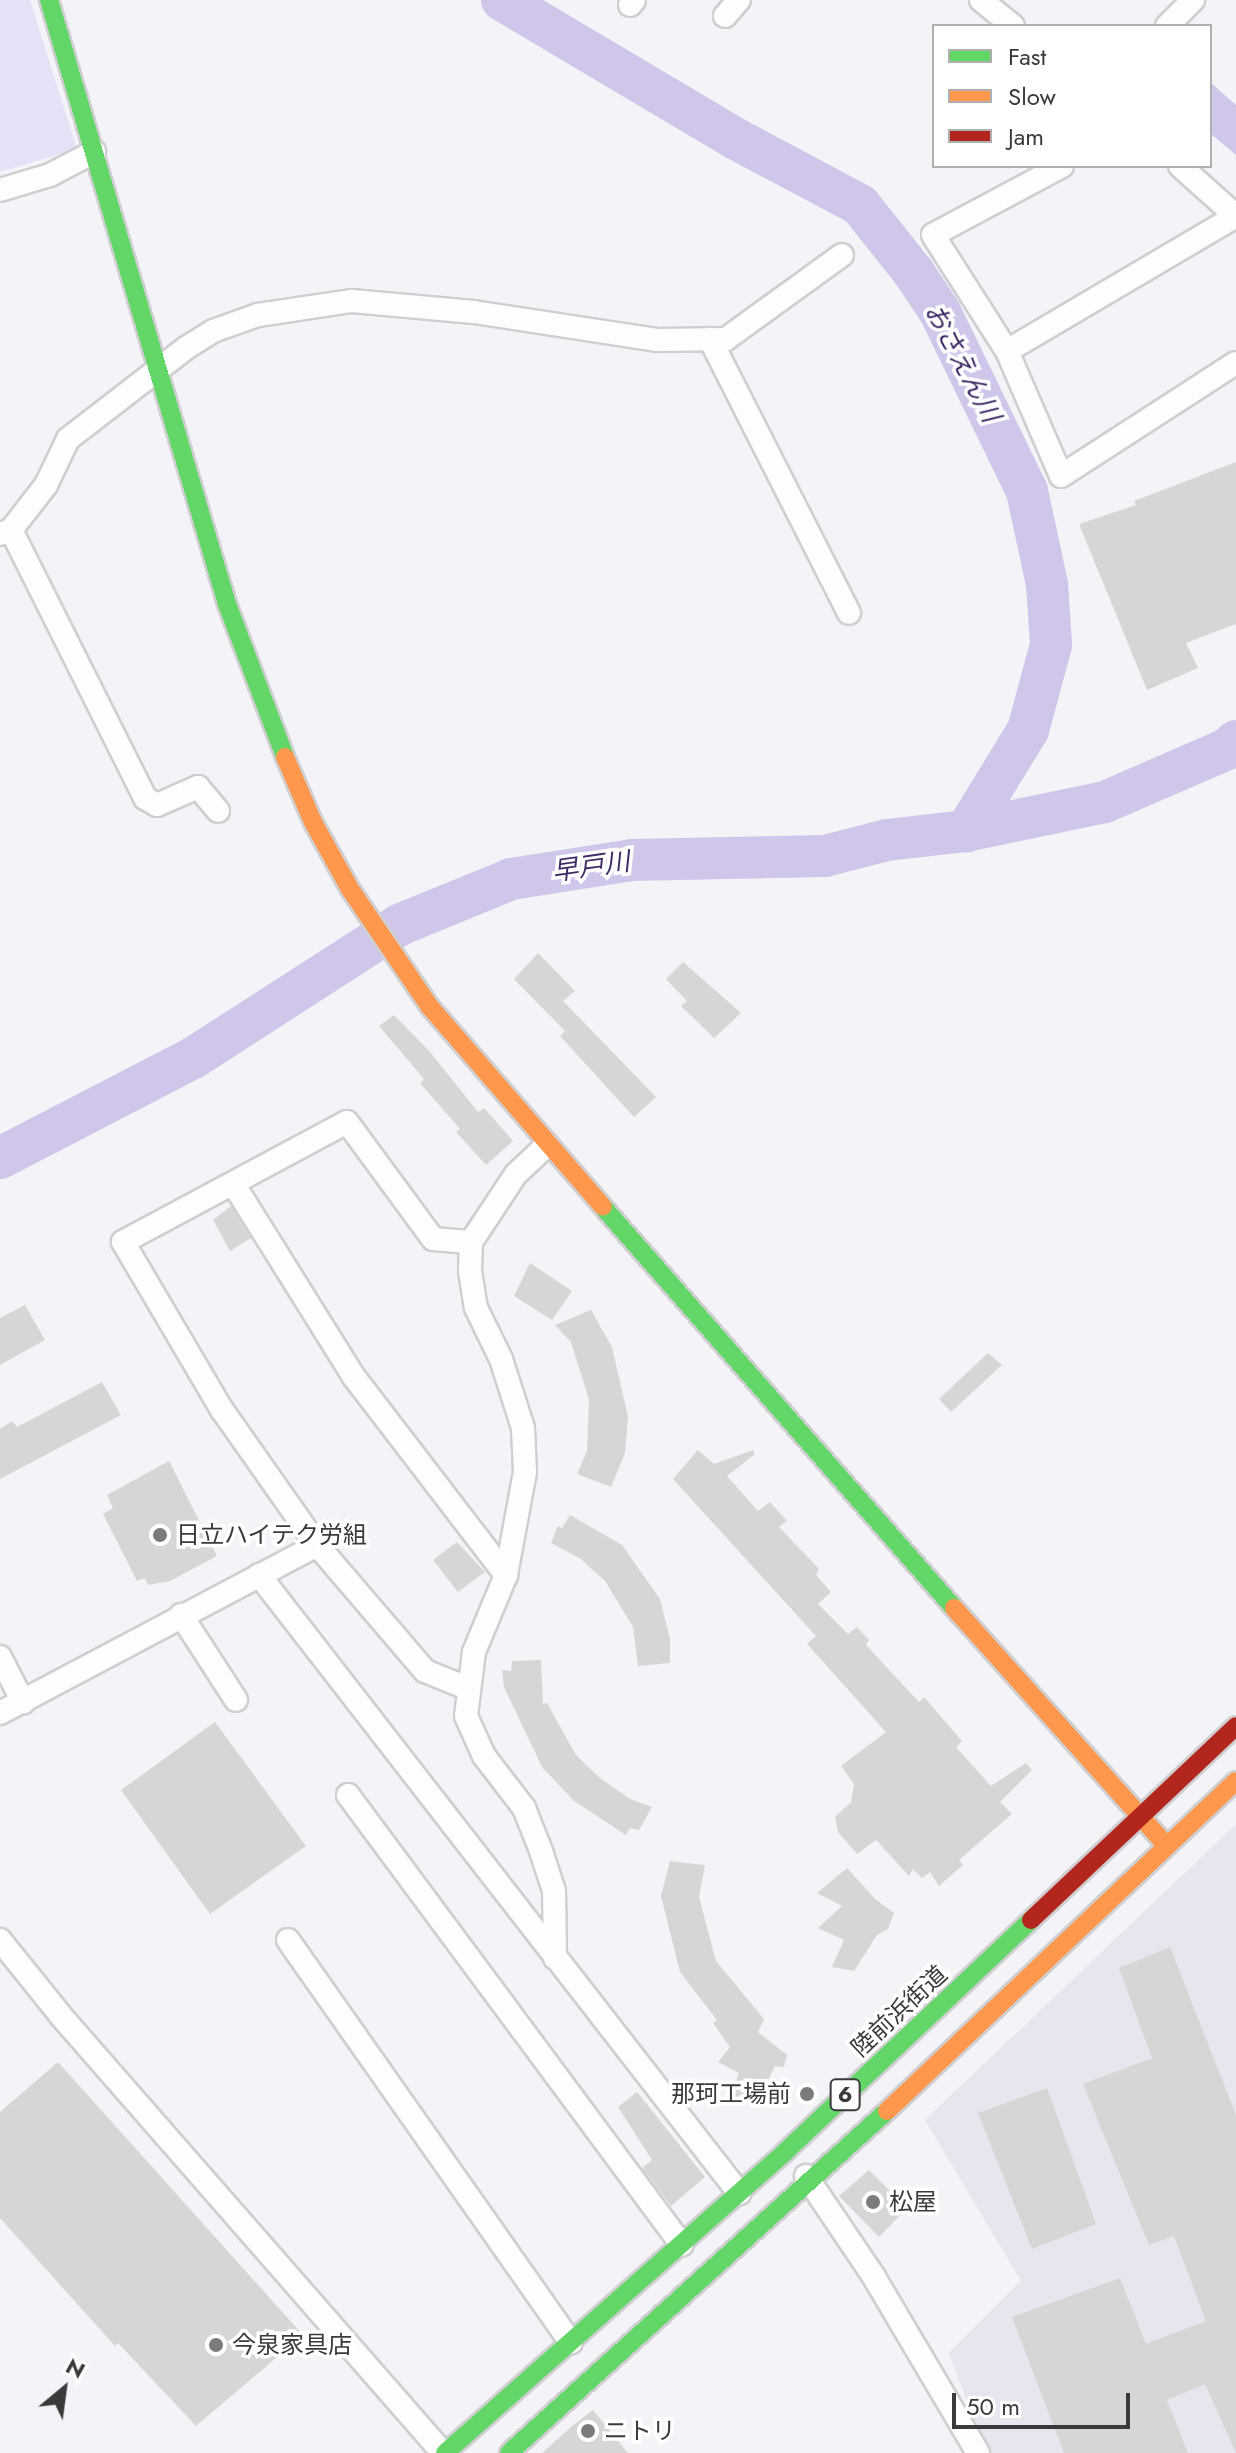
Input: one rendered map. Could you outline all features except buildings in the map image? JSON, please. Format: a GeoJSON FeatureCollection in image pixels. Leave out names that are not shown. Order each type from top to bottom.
{"type":"FeatureCollection","features":[{"type":"Feature","properties":{"kind":"main road"},"geometry":{"type":"LineString","coordinates":[[49,0],[227,604],[266,714],[313,822],[350,889],[430,1007],[547,1145],[1138,1817],[1167,1846]]}},
{"type":"Feature","properties":{"kind":"main road","name":"陸前浜街道"},"geometry":{"type":"LineString","coordinates":[[444,2453],[785,2152],[1236,1726]]}},
{"type":"Feature","properties":{"kind":"main road","name":"6"},"geometry":{"type":"LineString","coordinates":[[509,2453],[812,2183],[1236,1781]]}},
{"type":"Feature","properties":{"kind":"street"},"geometry":{"type":"LineString","coordinates":[[981,0],[1011,24]]}},
{"type":"Feature","properties":{"kind":"street"},"geometry":{"type":"LineString","coordinates":[[1169,24],[1193,0]]}},
{"type":"Feature","properties":{"kind":"street"},"geometry":{"type":"LineString","coordinates":[[0,190],[50,175],[94,152]]}},
{"type":"Feature","properties":{"kind":"street"},"geometry":{"type":"LineString","coordinates":[[1058,168],[933,235],[1007,351],[1061,476],[1236,363]]}},
{"type":"Feature","properties":{"kind":"street"},"geometry":{"type":"LineString","coordinates":[[1007,351],[1236,216],[1182,168]]}},
{"type":"Feature","properties":{"kind":"street"},"geometry":{"type":"LineString","coordinates":[[218,811],[198,787],[157,805],[145,798],[5,532],[46,485],[68,439],[156,369],[213,331],[258,315],[352,301],[474,312],[658,340],[726,339],[842,255]]}},
{"type":"Feature","properties":{"kind":"street"},"geometry":{"type":"LineString","coordinates":[[710,339],[849,613]]}},
{"type":"Feature","properties":{"kind":"street"},"geometry":{"type":"LineString","coordinates":[[467,1688],[425,1671],[317,1545],[222,1410],[123,1242],[347,1122],[433,1239],[471,1242]]}},
{"type":"Feature","properties":{"kind":"street"},"geometry":{"type":"LineString","coordinates":[[547,1145],[516,1174],[471,1242],[470,1271],[476,1308],[501,1359],[523,1428],[523,1486],[506,1575],[474,1652],[467,1688],[466,1716],[484,1756],[524,1808],[541,1851],[554,1891],[555,1958]]}},
{"type":"Feature","properties":{"kind":"street"},"geometry":{"type":"LineString","coordinates":[[234,1185],[354,1377],[506,1575]]}},
{"type":"Feature","properties":{"kind":"street"},"geometry":{"type":"LineString","coordinates":[[0,1713],[317,1545]]}},
{"type":"Feature","properties":{"kind":"street"},"geometry":{"type":"LineString","coordinates":[[259,1575],[739,2193]]}},
{"type":"Feature","properties":{"kind":"street"},"geometry":{"type":"LineString","coordinates":[[181,1615],[236,1700]]}},
{"type":"Feature","properties":{"kind":"street"},"geometry":{"type":"LineString","coordinates":[[0,1657],[23,1702]]}},
{"type":"Feature","properties":{"kind":"street"},"geometry":{"type":"LineString","coordinates":[[348,1795],[682,2245]]}},
{"type":"Feature","properties":{"kind":"street"},"geometry":{"type":"LineString","coordinates":[[0,1940],[61,2016],[444,2453]]}},
{"type":"Feature","properties":{"kind":"street"},"geometry":{"type":"LineString","coordinates":[[288,1940],[571,2343]]}},
{"type":"Feature","properties":{"kind":"street"},"geometry":{"type":"LineString","coordinates":[[785,2152],[812,2183],[874,2277],[978,2453]]}},
{"type":"Feature","properties":{"kind":"shaded area"},"geometry":{"type":"Polygon","coordinates":[[[0,0],[30,0],[77,149],[0,172],[0,0]]]}},
{"type":"Feature","properties":{"kind":"shaded area"},"geometry":{"type":"Polygon","coordinates":[[[1212,84],[1236,105],[1236,155],[1212,135],[1212,84]]]}},
{"type":"Feature","properties":{"kind":"shaded area"},"geometry":{"type":"Polygon","coordinates":[[[1236,1824],[1236,2453],[992,2453],[973,2419],[949,2353],[1021,2281],[925,2120],[1236,1824]]]}},
{"type":"Feature","properties":{"kind":"waterway","name":"おさえん川"},"geometry":{"type":"LineString","coordinates":[[502,0],[736,139],[860,205],[914,273],[940,312],[1027,491],[1047,584],[1051,645],[1028,730],[966,831]]}},
{"type":"Feature","properties":{"kind":"waterway","name":"早戸川"},"geometry":{"type":"LineString","coordinates":[[0,1158],[193,1058],[399,925],[511,879],[632,860],[825,856],[887,840],[966,831],[1105,802],[1227,749],[1236,741]]}},
{"type":"Feature","properties":{"kind":"traffic: fast"},"geometry":{"type":"LineString","coordinates":[[49,0],[227,604],[285,757]]}},
{"type":"Feature","properties":{"kind":"traffic: fast"},"geometry":{"type":"LineString","coordinates":[[603,1207],[954,1608]]}},
{"type":"Feature","properties":{"kind":"traffic: fast"},"geometry":{"type":"LineString","coordinates":[[445,2453],[785,2152],[1031,1920]]}},
{"type":"Feature","properties":{"kind":"traffic: fast"},"geometry":{"type":"LineString","coordinates":[[509,2453],[887,2111]]}},
{"type":"Feature","properties":{"kind":"traffic: slow"},"geometry":{"type":"LineString","coordinates":[[285,757],[313,822],[350,889],[430,1007],[603,1207]]}},
{"type":"Feature","properties":{"kind":"traffic: slow"},"geometry":{"type":"LineString","coordinates":[[954,1608],[1167,1846]]}},
{"type":"Feature","properties":{"kind":"traffic: slow"},"geometry":{"type":"LineString","coordinates":[[887,2111],[1236,1781]]}},
{"type":"Feature","properties":{"kind":"traffic: jam"},"geometry":{"type":"LineString","coordinates":[[1031,1920],[1236,1726]]}},
{"type":"Feature","properties":{"kind":"place","name":"日立ハイテク労組"},"geometry":{"type":"Point","coordinates":[160,1535]}},
{"type":"Feature","properties":{"kind":"place","name":"那珂工場前"},"geometry":{"type":"Point","coordinates":[807,2094]}},
{"type":"Feature","properties":{"kind":"place","name":"松屋"},"geometry":{"type":"Point","coordinates":[873,2202]}},
{"type":"Feature","properties":{"kind":"place","name":"今泉家具店"},"geometry":{"type":"Point","coordinates":[216,2345]}},
{"type":"Feature","properties":{"kind":"place","name":"ニトリ"},"geometry":{"type":"Point","coordinates":[588,2431]}}]}
